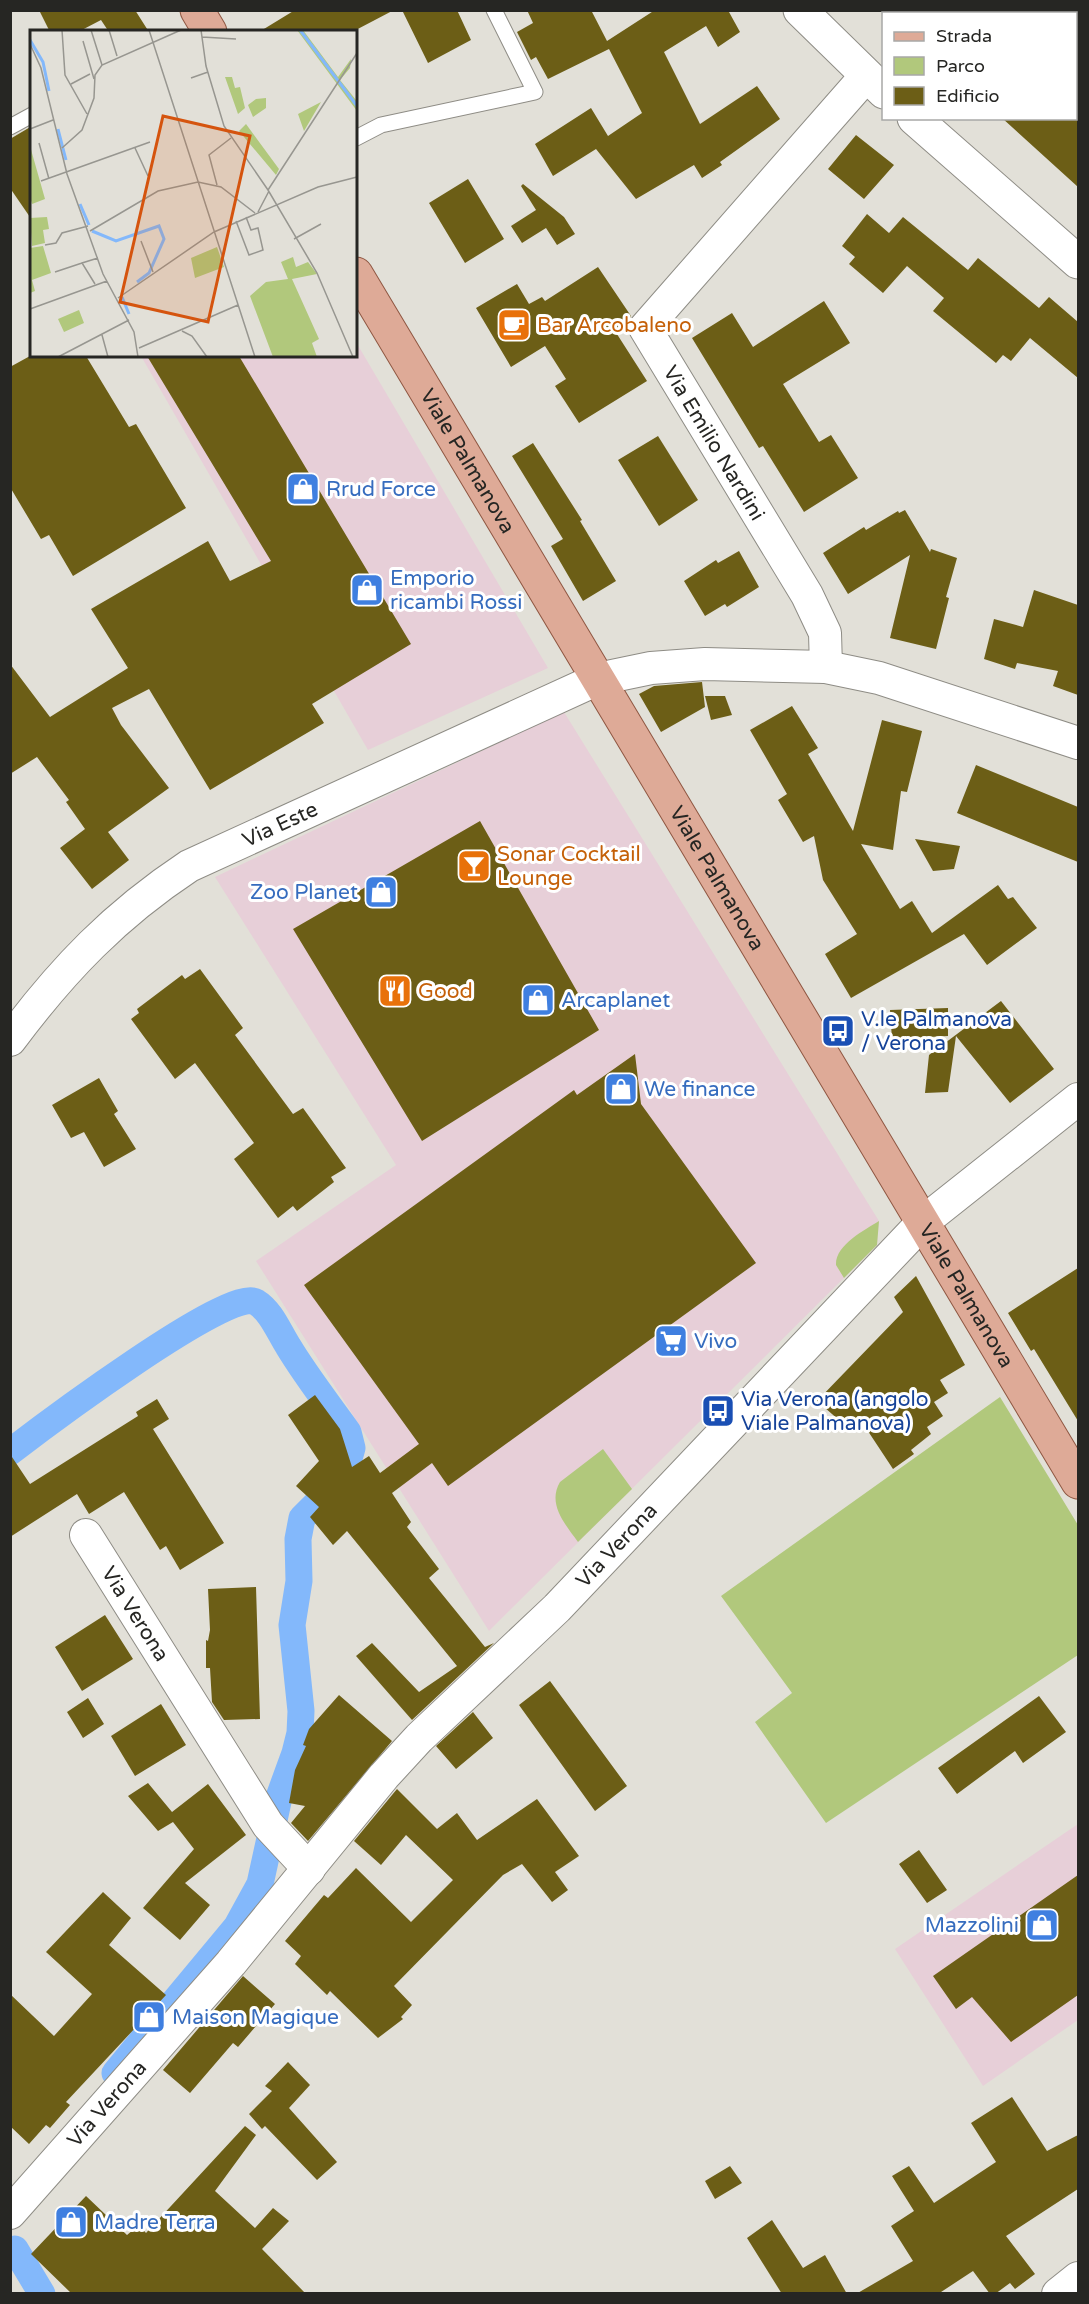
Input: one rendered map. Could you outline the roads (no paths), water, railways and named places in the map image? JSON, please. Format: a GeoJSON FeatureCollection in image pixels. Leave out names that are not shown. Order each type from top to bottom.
{"type":"FeatureCollection","features":[{"type":"Feature","properties":{"kind":"main road","name":"Viale Palmanova"},"geometry":{"type":"LineString","coordinates":[[357,276],[1078,1482]]}},
{"type":"Feature","properties":{"kind":"street"},"geometry":{"type":"LineString","coordinates":[[800,10],[874,84]]}},
{"type":"Feature","properties":{"kind":"street","name":"Via Emilio Nardini"},"geometry":{"type":"LineString","coordinates":[[826,667],[825,633],[807,595],[645,328],[874,84]]}},
{"type":"Feature","properties":{"kind":"street"},"geometry":{"type":"LineString","coordinates":[[916,120],[1078,262]]}},
{"type":"Feature","properties":{"kind":"street"},"geometry":{"type":"LineString","coordinates":[[598,679],[651,668],[705,664],[743,663],[826,667],[879,678],[1078,743]]}},
{"type":"Feature","properties":{"kind":"street","name":"Via Este"},"geometry":{"type":"LineString","coordinates":[[10,1040],[72,962],[109,926],[147,894],[189,866],[598,679]]}},
{"type":"Feature","properties":{"kind":"street","name":"Via Verona"},"geometry":{"type":"LineString","coordinates":[[14,2206],[231,1964],[419,1738],[557,1608],[923,1222],[1078,1100]]}},
{"type":"Feature","properties":{"kind":"street","name":"Via Verona"},"geometry":{"type":"LineString","coordinates":[[86,1535],[275,1833],[309,1869]]}},
{"type":"Feature","properties":{"kind":"street"},"geometry":{"type":"LineString","coordinates":[[1058,2294],[1078,2278]]}},
{"type":"Feature","properties":{"kind":"lane"},"geometry":{"type":"LineString","coordinates":[[357,137],[381,125],[535,92],[494,10]]}},
{"type":"Feature","properties":{"kind":"lane"},"geometry":{"type":"LineString","coordinates":[[10,127],[30,116]]}},
{"type":"Feature","properties":{"kind":"waterway"},"geometry":{"type":"LineString","coordinates":[[10,1452],[94,1390],[175,1336],[211,1315],[239,1303],[256,1302],[270,1316],[302,1368],[348,1432],[352,1448],[347,1466],[331,1489],[302,1518],[298,1539],[299,1581],[292,1625],[301,1711],[300,1733],[279,1797],[260,1884],[237,1926],[115,2073]]}},
{"type":"Feature","properties":{"kind":"waterway"},"geometry":{"type":"LineString","coordinates":[[15,2249],[42,2294]]}},
{"type":"Feature","properties":{"kind":"place","name":"Bar Arcobaleno"},"geometry":{"type":"Point","coordinates":[514,325]}},
{"type":"Feature","properties":{"kind":"place","name":"Rrud Force"},"geometry":{"type":"Point","coordinates":[303,489]}},
{"type":"Feature","properties":{"kind":"place","name":"Emporio ricambi Rossi"},"geometry":{"type":"Point","coordinates":[367,590]}},
{"type":"Feature","properties":{"kind":"place","name":"Sonar Cocktail Lounge"},"geometry":{"type":"Point","coordinates":[474,866]}},
{"type":"Feature","properties":{"kind":"place","name":"Zoo Planet"},"geometry":{"type":"Point","coordinates":[381,892]}},
{"type":"Feature","properties":{"kind":"place","name":"Good"},"geometry":{"type":"Point","coordinates":[395,991]}},
{"type":"Feature","properties":{"kind":"place","name":"Arcaplanet"},"geometry":{"type":"Point","coordinates":[538,1000]}},
{"type":"Feature","properties":{"kind":"place","name":"V.le Palmanova / Verona"},"geometry":{"type":"Point","coordinates":[838,1031]}},
{"type":"Feature","properties":{"kind":"place","name":"We finance"},"geometry":{"type":"Point","coordinates":[621,1089]}},
{"type":"Feature","properties":{"kind":"place","name":"Vivo"},"geometry":{"type":"Point","coordinates":[671,1341]}},
{"type":"Feature","properties":{"kind":"place","name":"Via Verona (angolo Viale Palmanova)"},"geometry":{"type":"Point","coordinates":[718,1411]}},
{"type":"Feature","properties":{"kind":"place","name":"Mazzolini"},"geometry":{"type":"Point","coordinates":[1042,1925]}},
{"type":"Feature","properties":{"kind":"place","name":"Maison Magique"},"geometry":{"type":"Point","coordinates":[149,2017]}},
{"type":"Feature","properties":{"kind":"place","name":"Madre Terra"},"geometry":{"type":"Point","coordinates":[71,2222]}}]}
